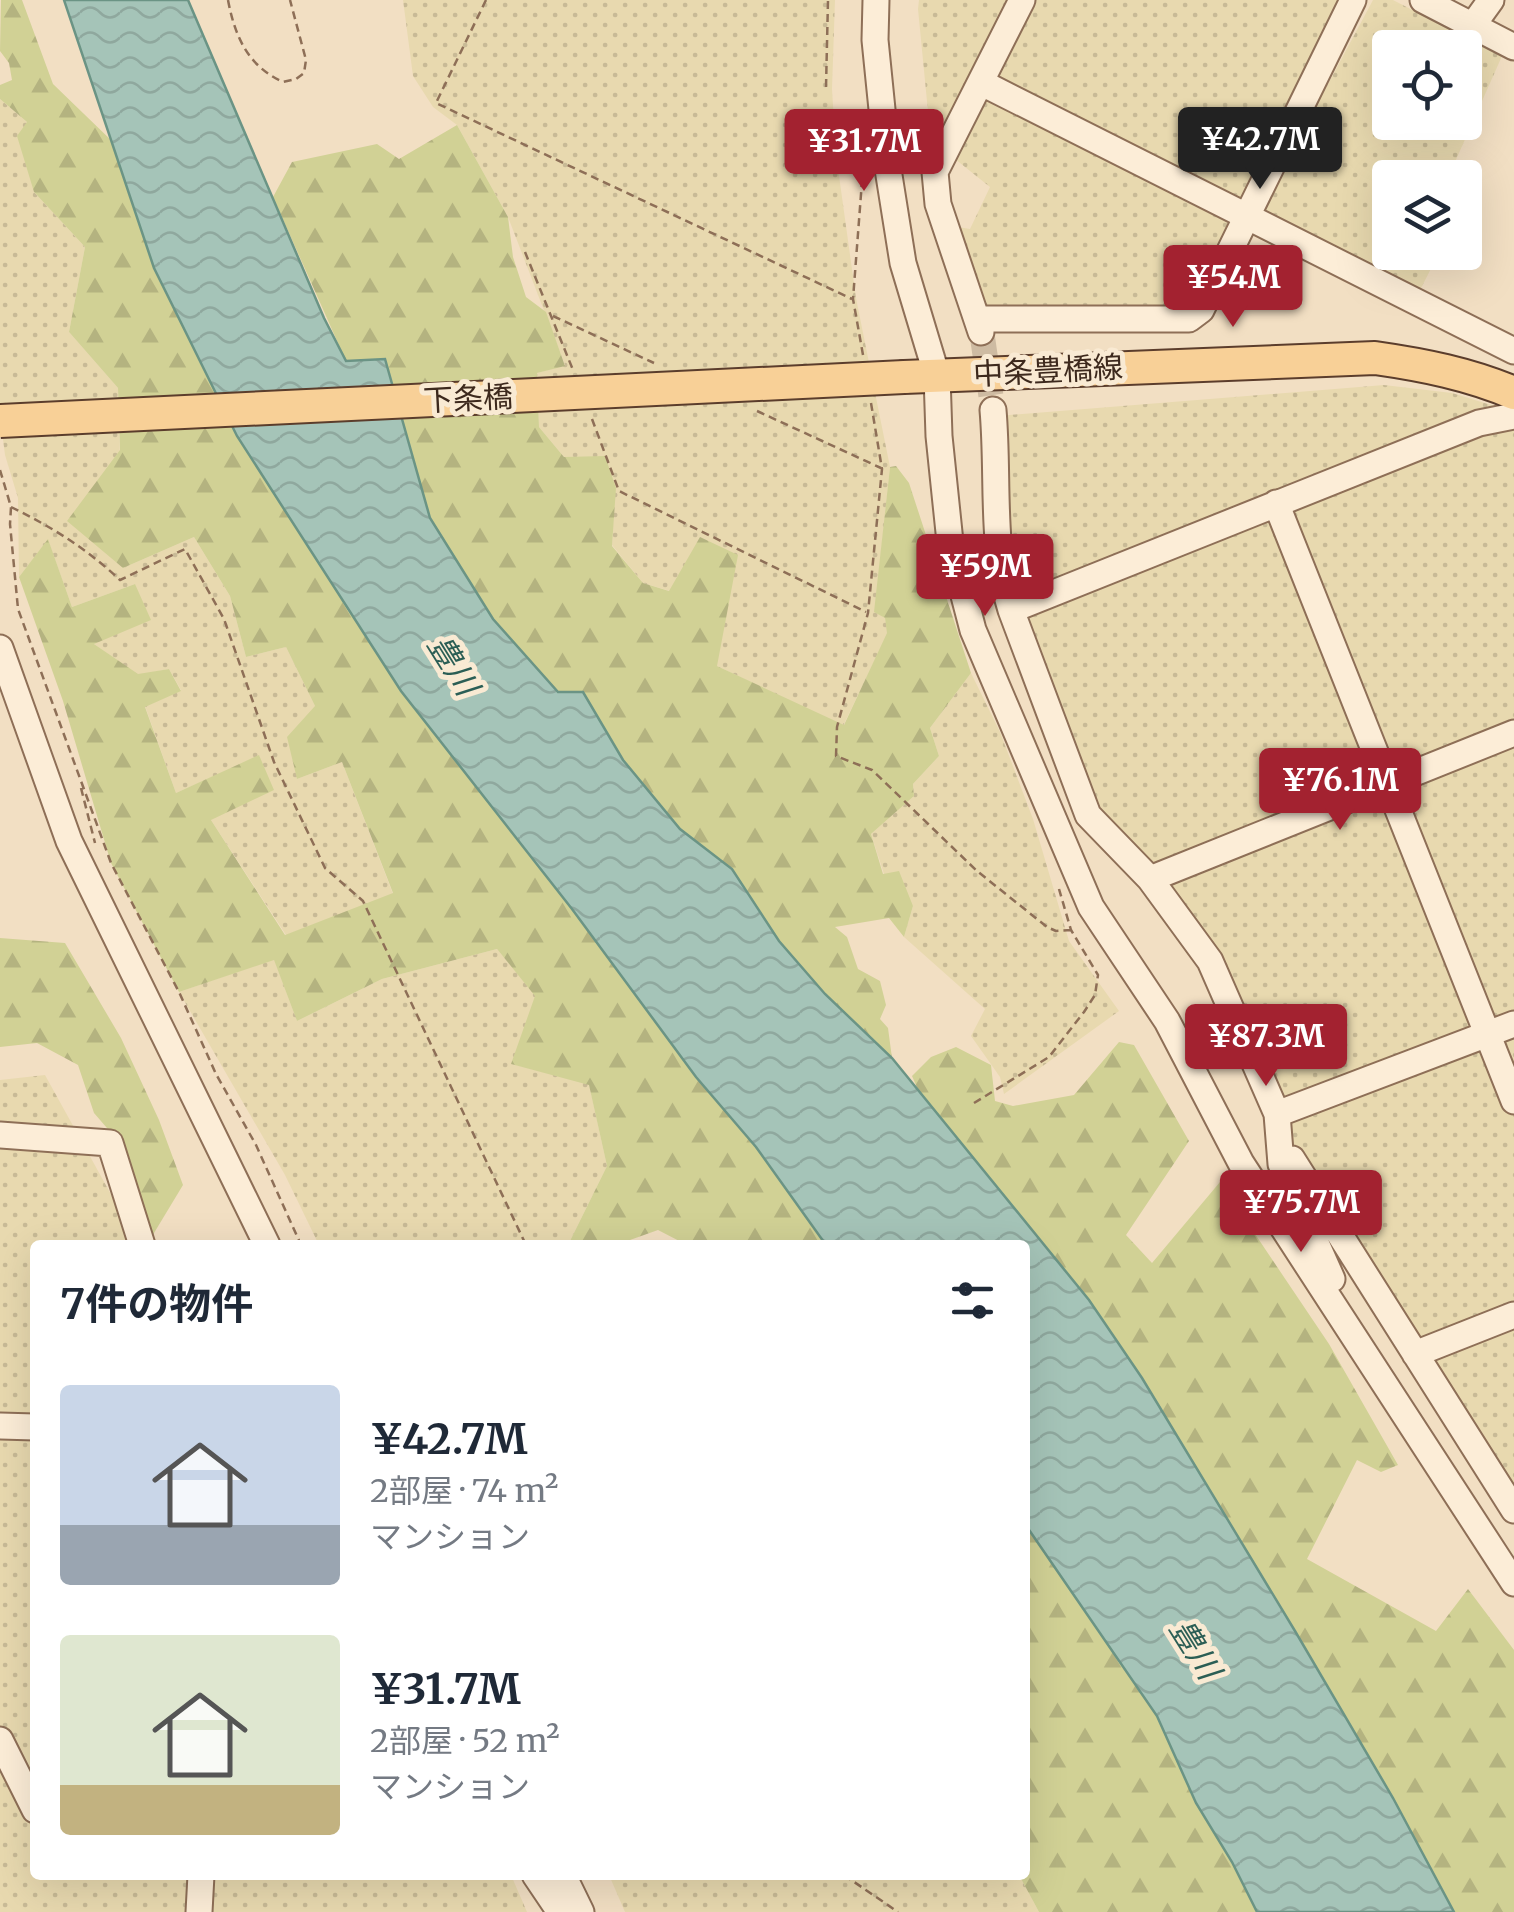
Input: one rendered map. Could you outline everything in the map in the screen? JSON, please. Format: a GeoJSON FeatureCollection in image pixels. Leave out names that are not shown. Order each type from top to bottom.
{"type":"FeatureCollection","features":[{"type":"Feature","properties":{"kind":"main road","name":"中条豊橋線"},"geometry":{"type":"LineString","coordinates":[[937,376],[1375,358],[1431,366],[1484,380],[1514,393]]}},
{"type":"Feature","properties":{"kind":"main road","name":"下条橋"},"geometry":{"type":"LineString","coordinates":[[0,421],[937,376]]}},
{"type":"Feature","properties":{"kind":"street"},"geometry":{"type":"LineString","coordinates":[[876,0],[888,169],[903,263],[937,376],[950,542],[973,630],[1091,907],[1168,1021],[1241,1163],[1514,1582]]}},
{"type":"Feature","properties":{"kind":"street"},"geometry":{"type":"LineString","coordinates":[[1022,0],[936,172],[938,204],[980,327],[1188,318],[1201,310],[1353,0]]}},
{"type":"Feature","properties":{"kind":"street"},"geometry":{"type":"LineString","coordinates":[[1423,0],[1514,47]]}},
{"type":"Feature","properties":{"kind":"street"},"geometry":{"type":"LineString","coordinates":[[1473,25],[1491,0]]}},
{"type":"Feature","properties":{"kind":"street"},"geometry":{"type":"LineString","coordinates":[[982,83],[1514,351]]}},
{"type":"Feature","properties":{"kind":"street"},"geometry":{"type":"LineString","coordinates":[[993,410],[995,522],[1004,589],[1088,815],[1150,880],[1210,961],[1277,1125],[1514,1510]]}},
{"type":"Feature","properties":{"kind":"street"},"geometry":{"type":"LineString","coordinates":[[1011,610],[1479,423],[1514,416]]}},
{"type":"Feature","properties":{"kind":"street"},"geometry":{"type":"LineString","coordinates":[[1276,503],[1514,1100]]}},
{"type":"Feature","properties":{"kind":"street"},"geometry":{"type":"LineString","coordinates":[[0,648],[69,841],[265,1240]]}},
{"type":"Feature","properties":{"kind":"street"},"geometry":{"type":"LineString","coordinates":[[1150,880],[1514,733]]}},
{"type":"Feature","properties":{"kind":"street"},"geometry":{"type":"LineString","coordinates":[[1277,1125],[1514,1024]]}},
{"type":"Feature","properties":{"kind":"street"},"geometry":{"type":"LineString","coordinates":[[1277,1125],[1281,1164],[1338,1292],[1343,1320]]}},
{"type":"Feature","properties":{"kind":"street"},"geometry":{"type":"LineString","coordinates":[[0,1135],[110,1143],[140,1240]]}},
{"type":"Feature","properties":{"kind":"street"},"geometry":{"type":"LineString","coordinates":[[1241,1163],[1259,1172],[1388,1310]]}},
{"type":"Feature","properties":{"kind":"street"},"geometry":{"type":"LineString","coordinates":[[1415,1354],[1514,1315]]}},
{"type":"Feature","properties":{"kind":"street"},"geometry":{"type":"LineString","coordinates":[[0,1426],[30,1428]]}},
{"type":"Feature","properties":{"kind":"street"},"geometry":{"type":"LineString","coordinates":[[0,1740],[30,1800]]}},
{"type":"Feature","properties":{"kind":"street"},"geometry":{"type":"LineString","coordinates":[[199,1912],[201,1880]]}},
{"type":"Feature","properties":{"kind":"street"},"geometry":{"type":"LineString","coordinates":[[538,1880],[560,1912]]}},
{"type":"Feature","properties":{"kind":"street"},"geometry":{"type":"LineString","coordinates":[[565,1880],[581,1912]]}},
{"type":"Feature","properties":{"kind":"path"},"geometry":{"type":"LineString","coordinates":[[228,0],[241,43],[252,63],[283,82],[304,73],[306,60],[290,0]]}},
{"type":"Feature","properties":{"kind":"path"},"geometry":{"type":"LineString","coordinates":[[486,0],[436,103],[853,299]]}},
{"type":"Feature","properties":{"kind":"path"},"geometry":{"type":"LineString","coordinates":[[826,87],[828,0]]}},
{"type":"Feature","properties":{"kind":"path"},"geometry":{"type":"LineString","coordinates":[[863,355],[853,299],[864,154]]}},
{"type":"Feature","properties":{"kind":"path"},"geometry":{"type":"LineString","coordinates":[[525,252],[573,369]]}},
{"type":"Feature","properties":{"kind":"path"},"geometry":{"type":"LineString","coordinates":[[870,392],[882,469],[868,612],[837,727],[836,756],[872,770],[976,871],[1046,927],[1071,930]]}},
{"type":"Feature","properties":{"kind":"path"},"geometry":{"type":"LineString","coordinates":[[586,404],[619,491],[868,612]]}},
{"type":"Feature","properties":{"kind":"path"},"geometry":{"type":"LineString","coordinates":[[0,470],[11,507],[18,610],[112,862],[216,1074],[256,1145],[298,1240]]}},
{"type":"Feature","properties":{"kind":"path"},"geometry":{"type":"LineString","coordinates":[[11,507],[52,526],[120,580],[185,550],[224,619],[274,762],[325,868],[363,901],[524,1240]]}},
{"type":"Feature","properties":{"kind":"path"},"geometry":{"type":"LineString","coordinates":[[974,1104],[1049,1057],[1095,995],[1098,975],[1071,930],[1057,881]]}},
{"type":"Feature","properties":{"kind":"path"},"geometry":{"type":"LineString","coordinates":[[851,1880],[898,1912]]}},
{"type":"Feature","properties":{"kind":"shaded area"},"geometry":{"type":"Polygon","coordinates":[[[403,0],[835,0],[832,89],[836,154],[856,298],[890,467],[875,611],[885,618],[888,633],[843,726],[717,666],[670,591],[643,583],[612,545],[615,488],[564,457],[539,427],[537,373],[565,365],[508,217],[457,125],[433,107],[413,76],[403,0]]]}},
{"type":"Feature","properties":{"kind":"shaded area"},"geometry":{"type":"Polygon","coordinates":[[[919,0],[1012,0],[933,163],[918,9],[919,0]]]}},
{"type":"Feature","properties":{"kind":"shaded area"},"geometry":{"type":"Polygon","coordinates":[[[1030,0],[1344,0],[1239,204],[990,82],[1030,0]]]}},
{"type":"Feature","properties":{"kind":"shaded area"},"geometry":{"type":"Polygon","coordinates":[[[1373,0],[1393,0],[1451,30],[1372,30],[1372,140],[1465,140],[1456,160],[1372,160],[1372,270],[1430,270],[1418,294],[1259,213],[1373,0]]]}},
{"type":"Feature","properties":{"kind":"shaded area"},"geometry":{"type":"Polygon","coordinates":[[[1482,46],[1502,56],[1482,101],[1482,46]]]}},
{"type":"Feature","properties":{"kind":"shaded area"},"geometry":{"type":"Polygon","coordinates":[[[983,92],[1234,214],[1190,310],[980,314],[952,226],[970,229],[990,187],[950,155],[983,92]]]}},
{"type":"Feature","properties":{"kind":"shaded area"},"geometry":{"type":"Polygon","coordinates":[[[0,99],[27,122],[34,192],[85,247],[69,332],[118,388],[123,568],[194,537],[230,596],[246,657],[286,647],[315,706],[297,779],[342,762],[393,894],[286,935],[211,820],[260,756],[176,793],[145,706],[181,690],[169,669],[138,675],[94,644],[135,584],[72,607],[48,540],[19,577],[18,498],[5,455],[0,416],[0,99]]]}},
{"type":"Feature","properties":{"kind":"shaded area"},"geometry":{"type":"Polygon","coordinates":[[[1384,385],[1452,393],[1514,412],[1514,1501],[1285,1142],[1278,1100],[1226,966],[1165,889],[1102,819],[1012,595],[997,416],[1384,385]]]}},
{"type":"Feature","properties":{"kind":"shaded area"},"geometry":{"type":"Polygon","coordinates":[[[971,673],[1000,732],[1033,819],[1069,941],[1119,1011],[1004,1094],[1000,1077],[971,1036],[985,1009],[904,937],[913,906],[884,874],[871,834],[914,796],[913,784],[939,756],[930,728],[971,673]]]}},
{"type":"Feature","properties":{"kind":"shaded area"},"geometry":{"type":"Polygon","coordinates":[[[497,949],[536,996],[512,1064],[589,1084],[607,1166],[570,1240],[317,1240],[285,1175],[179,992],[274,959],[297,1021],[382,979],[497,949]]]}},
{"type":"Feature","properties":{"kind":"shaded area"},"geometry":{"type":"Polygon","coordinates":[[[45,1075],[136,1240],[30,1240],[30,1880],[513,1880],[527,1912],[0,1912],[0,1080],[45,1075]]]}},
{"type":"Feature","properties":{"kind":"shaded area"},"geometry":{"type":"Polygon","coordinates":[[[611,1880],[1022,1880],[1039,1912],[625,1912],[611,1880]]]}},
{"type":"Feature","properties":{"kind":"green space"},"geometry":{"type":"Polygon","coordinates":[[[1,0],[22,0],[53,84],[114,143],[154,268],[237,436],[401,691],[572,909],[696,1077],[756,1147],[822,1240],[677,1240],[658,1230],[630,1240],[570,1240],[607,1166],[589,1085],[511,1064],[535,996],[497,949],[382,979],[297,1021],[274,960],[179,992],[111,863],[63,701],[19,577],[48,539],[72,607],[135,584],[151,620],[94,644],[138,674],[169,669],[181,691],[145,707],[176,793],[259,755],[274,790],[211,820],[285,935],[393,893],[342,762],[297,779],[287,737],[315,706],[286,647],[246,657],[230,596],[194,537],[123,568],[67,521],[120,450],[118,388],[69,332],[85,247],[34,192],[17,136],[27,122],[0,99],[0,85],[12,80],[9,63],[0,51],[1,0]]]}},
{"type":"Feature","properties":{"kind":"green space"},"geometry":{"type":"Polygon","coordinates":[[[457,125],[508,217],[513,257],[526,297],[546,312],[565,366],[537,373],[539,427],[564,457],[605,456],[616,488],[612,546],[643,583],[669,591],[700,537],[738,555],[717,666],[844,725],[887,633],[885,618],[874,612],[890,467],[896,466],[909,483],[971,673],[930,728],[939,756],[913,784],[914,796],[871,834],[883,874],[899,871],[913,906],[904,937],[889,918],[835,927],[847,937],[858,969],[880,981],[886,1005],[880,1019],[888,1028],[892,1058],[825,994],[779,941],[731,869],[680,829],[623,760],[583,693],[559,693],[493,619],[430,518],[385,360],[346,361],[273,197],[292,162],[377,144],[399,159],[457,125]]]}},
{"type":"Feature","properties":{"kind":"green space"},"geometry":{"type":"Polygon","coordinates":[[[0,938],[65,943],[121,1038],[159,1120],[183,1185],[151,1238],[113,1135],[94,1113],[78,1065],[37,1043],[0,1047],[0,938]]]}},
{"type":"Feature","properties":{"kind":"green space"},"geometry":{"type":"Polygon","coordinates":[[[1119,1042],[1134,1045],[1189,1141],[1126,1235],[1152,1263],[1220,1182],[1329,1344],[1398,1465],[1381,1472],[1357,1460],[1307,1559],[1436,1631],[1468,1589],[1514,1650],[1514,1912],[1454,1912],[1393,1798],[1142,1378],[1089,1300],[919,1092],[912,1076],[931,1057],[956,1047],[991,1065],[995,1101],[1013,1106],[1074,1095],[1119,1042]]]}},
{"type":"Feature","properties":{"kind":"green space"},"geometry":{"type":"Polygon","coordinates":[[[1030,1531],[1157,1716],[1196,1803],[1257,1912],[1039,1912],[1022,1880],[1030,1880],[1030,1531]]]}},
{"type":"Feature","properties":{"kind":"water","name":"豊川"},"geometry":{"type":"Polygon","coordinates":[[[64,0],[188,0],[324,318],[346,361],[385,359],[430,518],[493,619],[558,692],[583,692],[623,760],[680,829],[732,869],[779,941],[825,994],[892,1058],[1089,1300],[1142,1378],[1295,1631],[1393,1798],[1454,1912],[1257,1912],[1196,1803],[1157,1716],[1030,1531],[1030,1240],[822,1240],[756,1147],[696,1077],[572,909],[401,691],[237,436],[154,268],[64,0]]]}},
{"type":"Feature","properties":{"kind":"tunnel"},"geometry":{"type":"LineString","coordinates":[[982,334],[993,410]]}}]}
